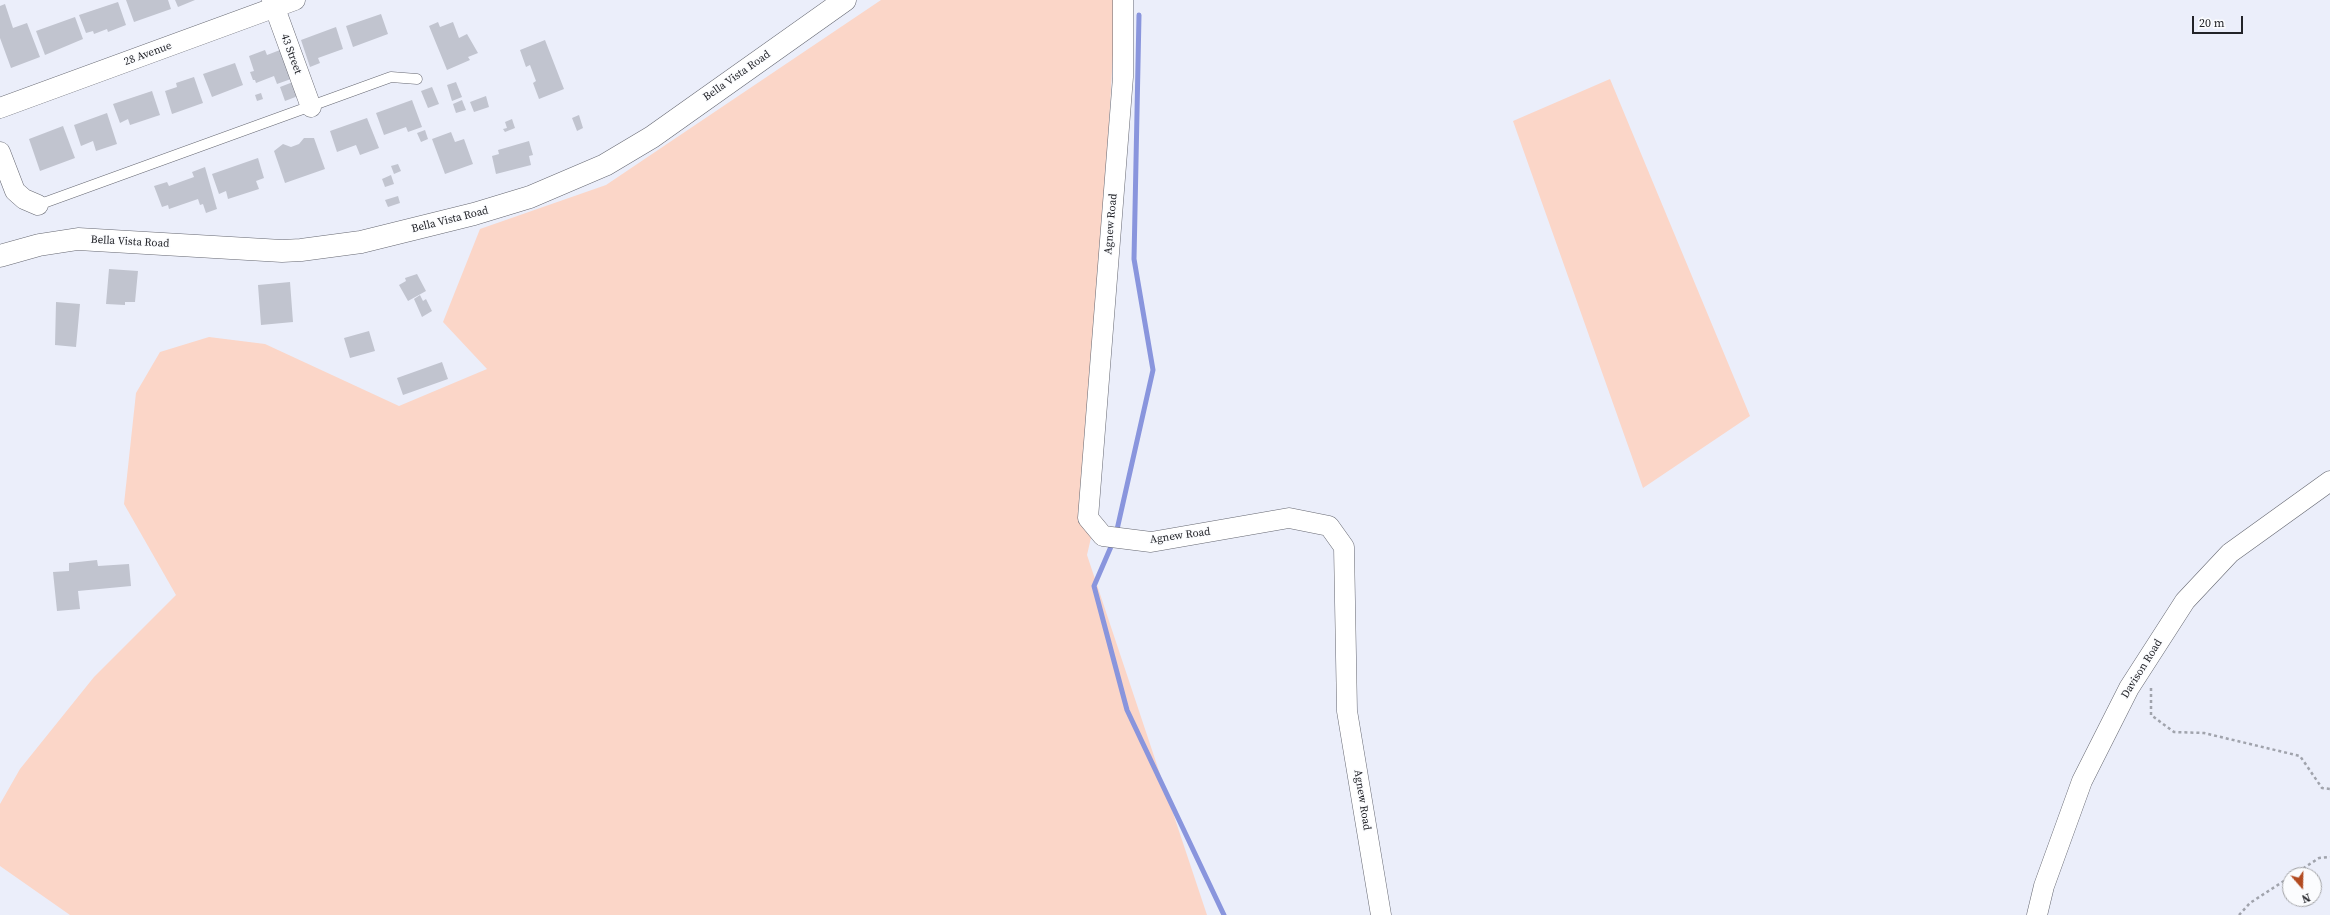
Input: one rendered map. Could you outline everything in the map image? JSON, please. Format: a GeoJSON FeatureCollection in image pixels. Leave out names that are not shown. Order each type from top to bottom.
{"type":"FeatureCollection","features":[{"type":"Feature","properties":{"kind":"street","name":"28 Avenue"},"geometry":{"type":"LineString","coordinates":[[0,108],[273,4],[295,0]]}},
{"type":"Feature","properties":{"kind":"street","name":"Bella Vista Road"},"geometry":{"type":"LineString","coordinates":[[0,256],[39,245],[78,239],[282,251],[301,250],[361,242],[474,214],[530,197],[605,165],[652,137],[845,0]]}},
{"type":"Feature","properties":{"kind":"street","name":"Agnew Road"},"geometry":{"type":"LineString","coordinates":[[1123,0],[1123,77],[1088,518],[1103,536],[1151,542],[1289,518],[1329,526],[1344,547],[1347,711],[1381,915]]}},
{"type":"Feature","properties":{"kind":"street","name":"43 Street"},"geometry":{"type":"LineString","coordinates":[[273,4],[311,107]]}},
{"type":"Feature","properties":{"kind":"street"},"geometry":{"type":"LineString","coordinates":[[0,152],[15,190],[24,199],[38,205]]}},
{"type":"Feature","properties":{"kind":"street","name":"Davison Road"},"geometry":{"type":"LineString","coordinates":[[2037,915],[2044,886],[2082,781],[2129,688],[2185,601],[2230,553],[2330,481]]}},
{"type":"Feature","properties":{"kind":"lane"},"geometry":{"type":"LineString","coordinates":[[38,205],[391,77],[418,79]]}},
{"type":"Feature","properties":{"kind":"path"},"geometry":{"type":"LineString","coordinates":[[2151,685],[2151,716],[2174,732],[2204,733],[2300,756],[2322,788],[2330,789]]}},
{"type":"Feature","properties":{"kind":"path"},"geometry":{"type":"LineString","coordinates":[[2305,867],[2318,858],[2330,857]]}},
{"type":"Feature","properties":{"kind":"path"},"geometry":{"type":"LineString","coordinates":[[2239,915],[2250,903],[2282,882]]}},
{"type":"Feature","properties":{"kind":"shaded area"},"geometry":{"type":"Polygon","coordinates":[[[881,0],[1116,0],[1087,520],[1093,529],[1087,555],[1207,915],[70,915],[0,866],[0,804],[20,769],[94,677],[176,595],[124,504],[136,393],[160,352],[209,337],[265,344],[399,406],[487,369],[443,322],[480,229],[606,185],[881,0]]]}},
{"type":"Feature","properties":{"kind":"shaded area"},"geometry":{"type":"Polygon","coordinates":[[[1610,79],[1750,416],[1643,488],[1513,121],[1610,79]]]}},
{"type":"Feature","properties":{"kind":"building"},"geometry":{"type":"Polygon","coordinates":[[[126,0],[168,0],[171,9],[134,22],[126,0]]]}},
{"type":"Feature","properties":{"kind":"building"},"geometry":{"type":"Polygon","coordinates":[[[175,0],[195,0],[178,7],[175,0]]]}},
{"type":"Feature","properties":{"kind":"building"},"geometry":{"type":"Polygon","coordinates":[[[118,2],[126,25],[108,32],[107,29],[94,34],[93,31],[86,33],[79,15],[118,2]]]}},
{"type":"Feature","properties":{"kind":"building"},"geometry":{"type":"Polygon","coordinates":[[[5,4],[13,28],[27,23],[40,57],[11,68],[0,38],[0,6],[5,4]]]}},
{"type":"Feature","properties":{"kind":"building"},"geometry":{"type":"Polygon","coordinates":[[[381,14],[388,34],[353,47],[346,26],[381,14]]]}},
{"type":"Feature","properties":{"kind":"building"},"geometry":{"type":"Polygon","coordinates":[[[75,17],[83,39],[45,55],[36,31],[75,17]]]}},
{"type":"Feature","properties":{"kind":"building"},"geometry":{"type":"Polygon","coordinates":[[[438,22],[440,27],[453,22],[459,38],[467,34],[478,53],[468,57],[470,60],[447,70],[429,26],[438,22]]]}},
{"type":"Feature","properties":{"kind":"building"},"geometry":{"type":"Polygon","coordinates":[[[336,27],[343,49],[318,58],[320,63],[310,67],[301,40],[336,27]]]}},
{"type":"Feature","properties":{"kind":"building"},"geometry":{"type":"Polygon","coordinates":[[[545,40],[564,89],[539,99],[533,83],[536,81],[530,65],[526,67],[520,50],[545,40]]]}},
{"type":"Feature","properties":{"kind":"building"},"geometry":{"type":"Polygon","coordinates":[[[265,50],[267,55],[280,50],[291,79],[277,84],[274,76],[256,83],[255,80],[253,80],[250,72],[254,71],[249,56],[265,50]]]}},
{"type":"Feature","properties":{"kind":"building"},"geometry":{"type":"Polygon","coordinates":[[[235,63],[243,85],[212,97],[203,74],[235,63]]]}},
{"type":"Feature","properties":{"kind":"building"},"geometry":{"type":"Polygon","coordinates":[[[194,77],[203,103],[172,114],[165,91],[177,87],[176,83],[194,77]]]}},
{"type":"Feature","properties":{"kind":"building"},"geometry":{"type":"Polygon","coordinates":[[[293,82],[298,96],[285,101],[280,87],[293,82]]]}},
{"type":"Feature","properties":{"kind":"building"},"geometry":{"type":"Polygon","coordinates":[[[456,82],[462,97],[452,101],[447,85],[456,82]]]}},
{"type":"Feature","properties":{"kind":"building"},"geometry":{"type":"Polygon","coordinates":[[[432,87],[439,104],[428,108],[421,91],[432,87]]]}},
{"type":"Feature","properties":{"kind":"building"},"geometry":{"type":"Polygon","coordinates":[[[152,91],[160,115],[130,125],[128,119],[120,123],[113,104],[152,91]]]}},
{"type":"Feature","properties":{"kind":"building"},"geometry":{"type":"Polygon","coordinates":[[[261,93],[263,99],[257,101],[255,95],[261,93]]]}},
{"type":"Feature","properties":{"kind":"building"},"geometry":{"type":"Polygon","coordinates":[[[486,96],[489,107],[474,112],[470,102],[486,96]]]}},
{"type":"Feature","properties":{"kind":"building"},"geometry":{"type":"Polygon","coordinates":[[[412,100],[422,127],[408,132],[406,127],[384,135],[376,113],[412,100]]]}},
{"type":"Feature","properties":{"kind":"building"},"geometry":{"type":"Polygon","coordinates":[[[462,100],[466,110],[456,113],[453,104],[462,100]]]}},
{"type":"Feature","properties":{"kind":"building"},"geometry":{"type":"Polygon","coordinates":[[[107,113],[117,144],[96,151],[93,141],[81,146],[74,125],[107,113]]]}},
{"type":"Feature","properties":{"kind":"building"},"geometry":{"type":"Polygon","coordinates":[[[579,115],[583,128],[577,131],[572,118],[579,115]]]}},
{"type":"Feature","properties":{"kind":"building"},"geometry":{"type":"Polygon","coordinates":[[[367,118],[379,148],[360,155],[356,145],[337,152],[330,131],[367,118]]]}},
{"type":"Feature","properties":{"kind":"building"},"geometry":{"type":"Polygon","coordinates":[[[512,119],[515,128],[505,132],[503,129],[507,128],[505,122],[512,119]]]}},
{"type":"Feature","properties":{"kind":"building"},"geometry":{"type":"Polygon","coordinates":[[[63,126],[75,158],[40,171],[29,139],[63,126]]]}},
{"type":"Feature","properties":{"kind":"building"},"geometry":{"type":"Polygon","coordinates":[[[425,130],[428,139],[421,142],[417,133],[425,130]]]}},
{"type":"Feature","properties":{"kind":"building"},"geometry":{"type":"Polygon","coordinates":[[[451,132],[455,142],[464,139],[473,164],[445,174],[432,139],[451,132]]]}},
{"type":"Feature","properties":{"kind":"building"},"geometry":{"type":"Polygon","coordinates":[[[304,138],[314,138],[325,169],[285,183],[274,151],[283,144],[291,147],[299,144],[304,138]]]}},
{"type":"Feature","properties":{"kind":"building"},"geometry":{"type":"Polygon","coordinates":[[[529,141],[533,155],[529,156],[531,165],[496,174],[492,156],[499,154],[498,150],[529,141]]]}},
{"type":"Feature","properties":{"kind":"building"},"geometry":{"type":"Polygon","coordinates":[[[258,158],[264,178],[256,181],[259,189],[228,199],[226,191],[219,194],[212,174],[258,158]]]}},
{"type":"Feature","properties":{"kind":"building"},"geometry":{"type":"Polygon","coordinates":[[[398,164],[401,171],[394,174],[391,166],[398,164]]]}},
{"type":"Feature","properties":{"kind":"building"},"geometry":{"type":"Polygon","coordinates":[[[205,167],[217,209],[206,213],[203,204],[200,205],[198,199],[169,209],[168,205],[162,207],[154,186],[167,182],[169,186],[194,177],[192,172],[205,167]]]}},
{"type":"Feature","properties":{"kind":"building"},"geometry":{"type":"Polygon","coordinates":[[[391,175],[394,184],[385,187],[382,179],[391,175]]]}},
{"type":"Feature","properties":{"kind":"building"},"geometry":{"type":"Polygon","coordinates":[[[398,196],[400,203],[388,207],[385,200],[398,196]]]}},
{"type":"Feature","properties":{"kind":"building"},"geometry":{"type":"Polygon","coordinates":[[[109,269],[138,271],[135,302],[125,302],[125,305],[106,304],[109,269]]]}},
{"type":"Feature","properties":{"kind":"building"},"geometry":{"type":"Polygon","coordinates":[[[417,274],[426,291],[408,301],[399,285],[406,281],[405,278],[417,274]]]}},
{"type":"Feature","properties":{"kind":"building"},"geometry":{"type":"Polygon","coordinates":[[[290,282],[293,322],[261,325],[258,285],[290,282]]]}},
{"type":"Feature","properties":{"kind":"building"},"geometry":{"type":"Polygon","coordinates":[[[420,295],[423,301],[426,299],[432,311],[422,317],[414,299],[420,295]]]}},
{"type":"Feature","properties":{"kind":"building"},"geometry":{"type":"Polygon","coordinates":[[[56,302],[80,304],[76,347],[55,345],[56,302]]]}},
{"type":"Feature","properties":{"kind":"building"},"geometry":{"type":"Polygon","coordinates":[[[369,331],[375,351],[350,358],[344,338],[369,331]]]}},
{"type":"Feature","properties":{"kind":"building"},"geometry":{"type":"Polygon","coordinates":[[[442,362],[448,379],[403,395],[397,378],[442,362]]]}},
{"type":"Feature","properties":{"kind":"building"},"geometry":{"type":"Polygon","coordinates":[[[97,560],[98,566],[129,564],[131,586],[78,591],[80,609],[57,611],[53,572],[69,571],[69,563],[97,560]]]}},
{"type":"Feature","properties":{"kind":"waterway"},"geometry":{"type":"LineString","coordinates":[[1116,534],[1153,370],[1134,259],[1139,15]]}},
{"type":"Feature","properties":{"kind":"waterway"},"geometry":{"type":"LineString","coordinates":[[1113,542],[1094,586],[1127,710],[1224,915]]}}]}
